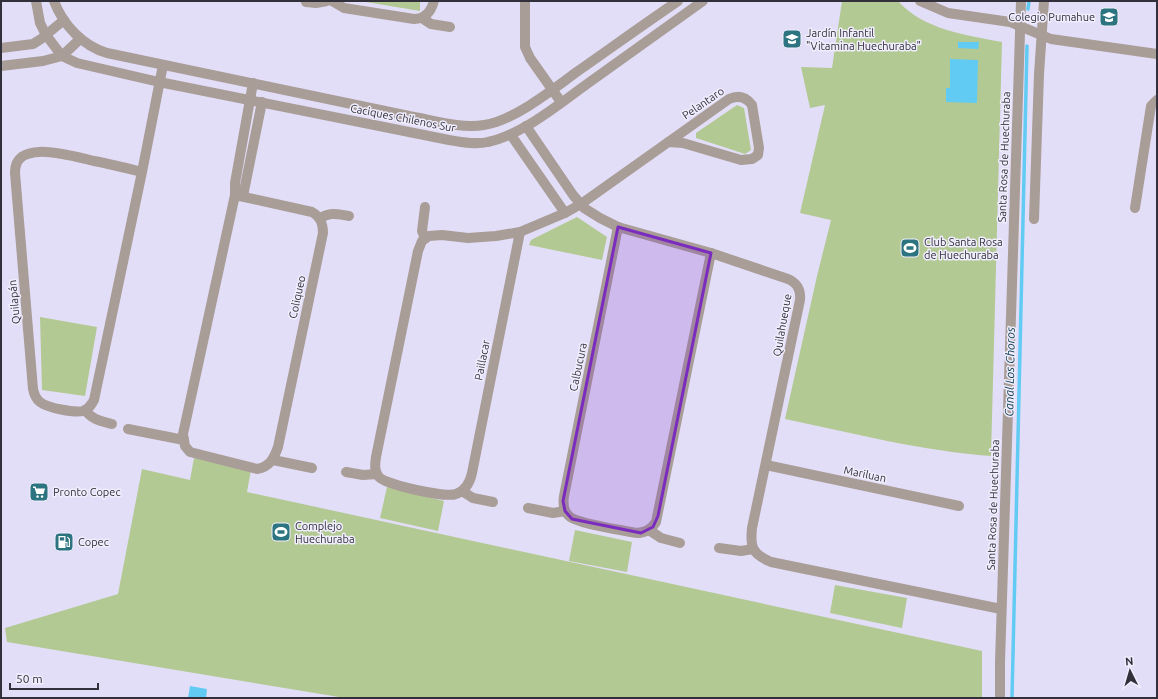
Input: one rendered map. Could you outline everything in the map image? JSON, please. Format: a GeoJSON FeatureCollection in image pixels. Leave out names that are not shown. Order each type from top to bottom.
{"type":"FeatureCollection","features":[{"type":"Feature","properties":{"kind":"street"},"geometry":{"type":"LineString","coordinates":[[36,1],[40,23],[46,35],[62,56]]}},
{"type":"Feature","properties":{"kind":"street","name":"Caciques Chilenos Sur"},"geometry":{"type":"LineString","coordinates":[[54,1],[64,20],[80,39],[100,51],[409,116],[452,124],[474,126],[489,125],[505,119],[552,90],[678,1]]}},
{"type":"Feature","properties":{"kind":"street"},"geometry":{"type":"LineString","coordinates":[[306,2],[316,3],[327,1]]}},
{"type":"Feature","properties":{"kind":"street"},"geometry":{"type":"LineString","coordinates":[[332,1],[344,8],[414,19],[422,18],[429,12],[434,1]]}},
{"type":"Feature","properties":{"kind":"street"},"geometry":{"type":"LineString","coordinates":[[525,1],[525,48],[530,58],[562,102]]}},
{"type":"Feature","properties":{"kind":"street","name":"Caciques Chilenos Sur"},"geometry":{"type":"LineString","coordinates":[[62,56],[77,63],[159,82],[448,140],[483,143],[511,135],[526,126],[703,1]]}},
{"type":"Feature","properties":{"kind":"street"},"geometry":{"type":"LineString","coordinates":[[920,1],[948,14],[1010,22],[1040,36],[1051,39],[1157,54]]}},
{"type":"Feature","properties":{"kind":"street","name":"Santa Rosa de Huechuraba"},"geometry":{"type":"LineString","coordinates":[[1000,698],[1001,609],[1021,1]]}},
{"type":"Feature","properties":{"kind":"street"},"geometry":{"type":"LineString","coordinates":[[1034,220],[1040,36],[1044,1]]}},
{"type":"Feature","properties":{"kind":"street"},"geometry":{"type":"LineString","coordinates":[[422,18],[431,24],[450,27]]}},
{"type":"Feature","properties":{"kind":"street"},"geometry":{"type":"LineString","coordinates":[[1,48],[33,44],[64,20]]}},
{"type":"Feature","properties":{"kind":"street"},"geometry":{"type":"LineString","coordinates":[[1,66],[43,61],[62,56],[80,39]]}},
{"type":"Feature","properties":{"kind":"street"},"geometry":{"type":"LineString","coordinates":[[112,424],[94,420],[85,410],[92,404],[95,396],[163,65]]}},
{"type":"Feature","properties":{"kind":"street"},"geometry":{"type":"LineString","coordinates":[[238,196],[237,168],[253,83]]}},
{"type":"Feature","properties":{"kind":"street","name":"Pelantaro"},"geometry":{"type":"LineString","coordinates":[[581,204],[668,142],[733,97],[737,96],[745,98],[752,105],[759,148],[758,155],[752,159],[741,160],[682,143],[668,142]]}},
{"type":"Feature","properties":{"kind":"street"},"geometry":{"type":"LineString","coordinates":[[1135,208],[1151,106],[1157,100]]}},
{"type":"Feature","properties":{"kind":"street"},"geometry":{"type":"LineString","coordinates":[[262,102],[238,196],[184,428],[184,440],[185,446],[190,452],[251,468],[261,468],[273,460],[312,468]]}},
{"type":"Feature","properties":{"kind":"street","name":"Quilahueque"},"geometry":{"type":"LineString","coordinates":[[526,126],[564,183],[581,204],[600,218],[618,227],[711,253],[788,279],[794,282],[800,290],[800,300],[752,528],[751,541],[753,549]]}},
{"type":"Feature","properties":{"kind":"street"},"geometry":{"type":"LineString","coordinates":[[511,135],[565,213]]}},
{"type":"Feature","properties":{"kind":"street","name":"Quilapán"},"geometry":{"type":"LineString","coordinates":[[85,410],[78,412],[48,406],[39,401],[34,394],[14,168],[22,156],[35,152],[43,152],[60,154],[142,172]]}},
{"type":"Feature","properties":{"kind":"street"},"geometry":{"type":"LineString","coordinates":[[238,196],[307,210],[317,214],[320,218],[326,214],[333,213],[349,216]]}},
{"type":"Feature","properties":{"kind":"street"},"geometry":{"type":"LineString","coordinates":[[493,502],[473,498],[462,491],[454,495],[447,495],[398,486],[384,481],[377,474],[376,463],[378,449],[418,252],[425,238],[434,235],[468,238],[496,236],[520,232],[565,213],[581,204]]}},
{"type":"Feature","properties":{"kind":"street"},"geometry":{"type":"LineString","coordinates":[[425,207],[422,231],[425,238]]}},
{"type":"Feature","properties":{"kind":"street","name":"Coliqueo"},"geometry":{"type":"LineString","coordinates":[[273,460],[278,447],[323,233],[320,218]]}},
{"type":"Feature","properties":{"kind":"street","name":"Calbucura"},"geometry":{"type":"LineString","coordinates":[[565,512],[563,501],[618,227]]}},
{"type":"Feature","properties":{"kind":"street","name":"Paillacar"},"geometry":{"type":"LineString","coordinates":[[462,491],[469,483],[472,473],[520,232]]}},
{"type":"Feature","properties":{"kind":"street"},"geometry":{"type":"LineString","coordinates":[[528,508],[552,513],[565,512],[568,516],[577,521],[636,533],[649,530],[656,522],[711,253]]}},
{"type":"Feature","properties":{"kind":"street"},"geometry":{"type":"LineString","coordinates":[[128,429],[184,440]]}},
{"type":"Feature","properties":{"kind":"street","name":"Mariluan"},"geometry":{"type":"LineString","coordinates":[[766,465],[959,506]]}},
{"type":"Feature","properties":{"kind":"street"},"geometry":{"type":"LineString","coordinates":[[346,472],[368,475],[377,474]]}},
{"type":"Feature","properties":{"kind":"street"},"geometry":{"type":"LineString","coordinates":[[649,530],[661,538],[680,542]]}},
{"type":"Feature","properties":{"kind":"street"},"geometry":{"type":"LineString","coordinates":[[719,548],[741,552],[753,549],[760,557],[771,562],[1001,609]]}},
{"type":"Feature","properties":{"kind":"highlighted area"},"geometry":{"type":"Polygon","coordinates":[[[618,227],[711,253],[658,516],[653,527],[641,533],[572,519],[565,511],[563,501],[618,227]]]}},
{"type":"Feature","properties":{"kind":"green space"},"geometry":{"type":"Polygon","coordinates":[[[360,1],[420,1],[420,11],[360,1]]]}},
{"type":"Feature","properties":{"kind":"green space","name":"Club Santa Rosa de Huechuraba"},"geometry":{"type":"Polygon","coordinates":[[[842,1],[898,1],[908,11],[933,25],[960,34],[1002,42],[991,456],[965,454],[913,446],[785,419],[831,220],[800,213],[825,105],[810,108],[801,67],[832,68],[842,1]]]}},
{"type":"Feature","properties":{"kind":"green space"},"geometry":{"type":"Polygon","coordinates":[[[737,105],[744,108],[751,150],[745,154],[696,138],[696,133],[737,105]]]}},
{"type":"Feature","properties":{"kind":"green space"},"geometry":{"type":"Polygon","coordinates":[[[577,217],[607,237],[602,260],[529,245],[531,240],[577,217]]]}},
{"type":"Feature","properties":{"kind":"green space"},"geometry":{"type":"Polygon","coordinates":[[[40,317],[97,327],[85,396],[42,390],[40,317]]]}},
{"type":"Feature","properties":{"kind":"green space","name":"Complejo Huechuraba"},"geometry":{"type":"Polygon","coordinates":[[[194,458],[251,470],[247,492],[982,651],[982,698],[345,698],[7,642],[5,628],[118,594],[142,469],[190,480],[194,458]]]}},
{"type":"Feature","properties":{"kind":"green space"},"geometry":{"type":"Polygon","coordinates":[[[387,487],[444,501],[438,531],[380,518],[387,487]]]}},
{"type":"Feature","properties":{"kind":"green space"},"geometry":{"type":"Polygon","coordinates":[[[575,530],[632,542],[627,572],[569,561],[575,530]]]}},
{"type":"Feature","properties":{"kind":"green space"},"geometry":{"type":"Polygon","coordinates":[[[835,585],[907,598],[902,628],[830,613],[835,585]]]}},
{"type":"Feature","properties":{"kind":"water"},"geometry":{"type":"Polygon","coordinates":[[[958,42],[979,42],[978,49],[958,48],[958,42]]]}},
{"type":"Feature","properties":{"kind":"water"},"geometry":{"type":"Polygon","coordinates":[[[950,59],[978,60],[977,103],[946,102],[946,88],[950,88],[950,59]]]}},
{"type":"Feature","properties":{"kind":"water"},"geometry":{"type":"Polygon","coordinates":[[[190,686],[207,689],[206,698],[188,698],[190,686]]]}},
{"type":"Feature","properties":{"kind":"waterway","name":"Canal Los Choros"},"geometry":{"type":"LineString","coordinates":[[1028,9],[1029,1]]}},
{"type":"Feature","properties":{"kind":"waterway","name":"Canal Los Choros"},"geometry":{"type":"LineString","coordinates":[[1012,698],[1027,46]]}},
{"type":"Feature","properties":{"kind":"place","name":"Colegio Pumahue"},"geometry":{"type":"Point","coordinates":[1109,17]}},
{"type":"Feature","properties":{"kind":"place","name":"Jardín Infantil \"Vitamina Huechuraba\""},"geometry":{"type":"Point","coordinates":[792,39]}},
{"type":"Feature","properties":{"kind":"place","name":"Club Santa Rosa de Huechuraba"},"geometry":{"type":"Point","coordinates":[910,248]}},
{"type":"Feature","properties":{"kind":"place","name":"Pronto Copec"},"geometry":{"type":"Point","coordinates":[39,492]}},
{"type":"Feature","properties":{"kind":"place","name":"Complejo Huechuraba"},"geometry":{"type":"Point","coordinates":[281,532]}},
{"type":"Feature","properties":{"kind":"place","name":"Copec"},"geometry":{"type":"Point","coordinates":[64,542]}}]}
